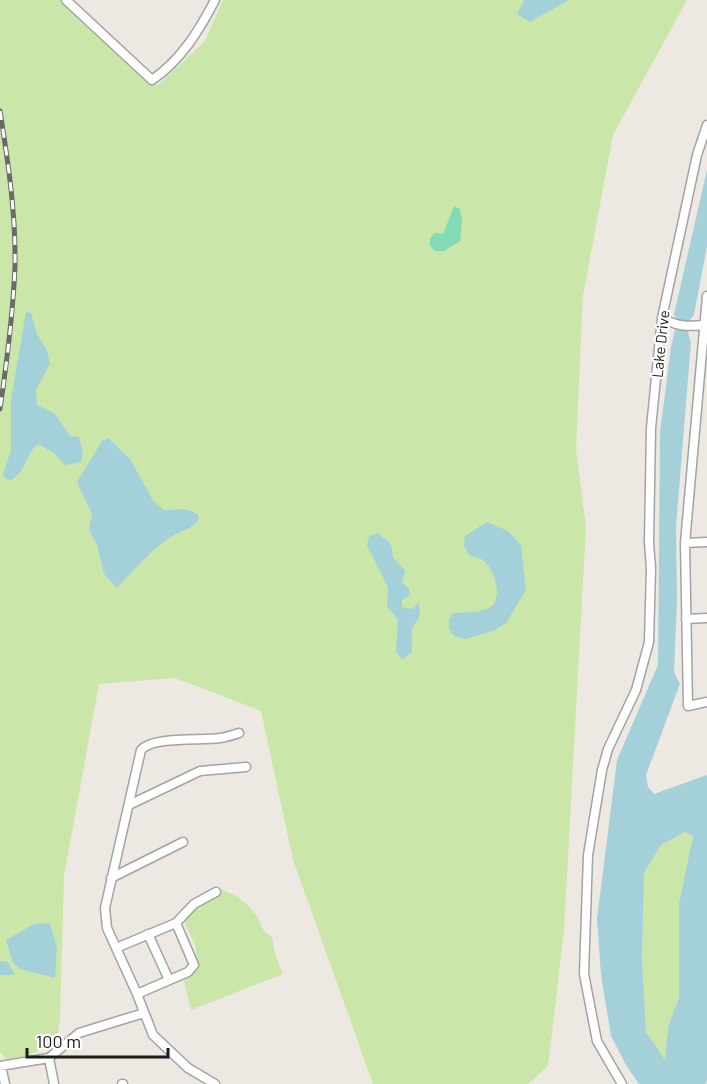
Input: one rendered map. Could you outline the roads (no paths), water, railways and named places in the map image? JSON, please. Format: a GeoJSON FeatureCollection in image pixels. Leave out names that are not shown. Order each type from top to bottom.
{"type":"FeatureCollection","features":[{"type":"Feature","properties":{"kind":"street"},"geometry":{"type":"LineString","coordinates":[[66,0],[153,80],[184,51],[215,0]]}},
{"type":"Feature","properties":{"kind":"street","name":"Lake Drive"},"geometry":{"type":"LineString","coordinates":[[622,1084],[597,1041],[584,974],[588,855],[602,770],[608,749],[636,690],[649,642],[651,428],[662,318],[697,155],[707,125]]}},
{"type":"Feature","properties":{"kind":"street"},"geometry":{"type":"LineString","coordinates":[[707,296],[702,385],[685,543],[688,706],[707,702]]}},
{"type":"Feature","properties":{"kind":"street"},"geometry":{"type":"LineString","coordinates":[[662,318],[674,325],[684,327],[704,325]]}},
{"type":"Feature","properties":{"kind":"street"},"geometry":{"type":"LineString","coordinates":[[685,543],[707,542]]}},
{"type":"Feature","properties":{"kind":"street"},"geometry":{"type":"LineString","coordinates":[[686,620],[707,618]]}},
{"type":"Feature","properties":{"kind":"street"},"geometry":{"type":"LineString","coordinates":[[215,1084],[188,1068],[153,1035],[107,928],[105,908],[144,745],[156,742],[220,738],[239,733]]}},
{"type":"Feature","properties":{"kind":"street"},"geometry":{"type":"LineString","coordinates":[[129,805],[200,771],[246,767]]}},
{"type":"Feature","properties":{"kind":"street"},"geometry":{"type":"LineString","coordinates":[[111,878],[183,842]]}},
{"type":"Feature","properties":{"kind":"street"},"geometry":{"type":"LineString","coordinates":[[116,948],[176,923],[194,904],[216,892]]}},
{"type":"Feature","properties":{"kind":"street"},"geometry":{"type":"LineString","coordinates":[[137,994],[188,972],[194,965],[176,923]]}},
{"type":"Feature","properties":{"kind":"street"},"geometry":{"type":"LineString","coordinates":[[148,934],[169,980]]}},
{"type":"Feature","properties":{"kind":"street"},"geometry":{"type":"LineString","coordinates":[[4,1084],[1,1066],[49,1058],[79,1033],[144,1013]]}},
{"type":"Feature","properties":{"kind":"street"},"geometry":{"type":"LineString","coordinates":[[49,1058],[54,1084]]}},
{"type":"Feature","properties":{"kind":"water"},"geometry":{"type":"Polygon","coordinates":[[[524,0],[569,0],[530,22],[517,14],[524,0]]]}},
{"type":"Feature","properties":{"kind":"water"},"geometry":{"type":"Polygon","coordinates":[[[707,170],[707,246],[694,315],[688,328],[691,342],[676,527],[677,600],[674,672],[680,684],[646,775],[648,787],[654,794],[707,775],[707,1080],[706,1084],[639,1084],[611,1036],[601,975],[597,919],[617,760],[658,665],[660,432],[671,347],[677,321],[674,314],[707,170]],[[685,832],[661,845],[644,873],[642,959],[646,1032],[665,1060],[668,1027],[679,998],[679,903],[693,836],[685,832]]]}},
{"type":"Feature","properties":{"kind":"water"},"geometry":{"type":"Polygon","coordinates":[[[26,312],[31,313],[37,334],[47,350],[50,364],[36,390],[37,405],[55,414],[70,436],[79,437],[83,454],[81,462],[65,465],[54,453],[38,444],[30,453],[20,472],[11,480],[6,479],[3,474],[11,450],[11,400],[26,312]]]}},
{"type":"Feature","properties":{"kind":"water"},"geometry":{"type":"Polygon","coordinates":[[[108,438],[130,459],[154,502],[164,510],[185,509],[198,514],[199,519],[193,526],[172,536],[154,550],[117,588],[104,574],[97,545],[89,530],[92,514],[77,482],[102,441],[108,438]]]}},
{"type":"Feature","properties":{"kind":"water"},"geometry":{"type":"Polygon","coordinates":[[[487,522],[508,531],[521,545],[526,590],[507,622],[495,630],[466,639],[454,636],[449,629],[449,619],[453,613],[487,609],[496,600],[496,585],[491,570],[483,560],[469,555],[464,546],[465,536],[487,522]]]}},
{"type":"Feature","properties":{"kind":"water"},"geometry":{"type":"Polygon","coordinates":[[[378,533],[391,544],[393,557],[405,570],[402,583],[409,588],[410,595],[402,600],[402,607],[412,609],[419,603],[420,615],[412,629],[412,652],[402,660],[396,651],[398,619],[387,607],[388,587],[367,545],[369,536],[378,533]]]}},
{"type":"Feature","properties":{"kind":"water"},"geometry":{"type":"Polygon","coordinates":[[[50,923],[57,948],[55,978],[20,969],[13,963],[6,940],[34,924],[50,923]]]}},
{"type":"Feature","properties":{"kind":"water"},"geometry":{"type":"Polygon","coordinates":[[[0,961],[8,962],[15,975],[0,975],[0,961]]]}},
{"type":"Feature","properties":{"kind":"railway"},"geometry":{"type":"LineString","coordinates":[[0,111],[9,169],[15,247],[13,302],[0,409]]}}]}
